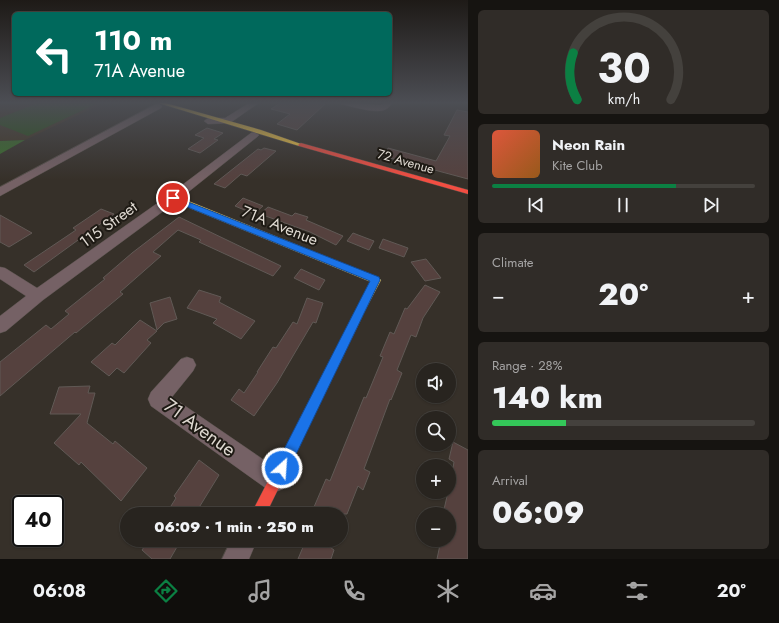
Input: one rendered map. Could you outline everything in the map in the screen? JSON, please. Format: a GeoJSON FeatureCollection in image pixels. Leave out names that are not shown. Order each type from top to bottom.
{"type":"FeatureCollection","features":[{"type":"Feature","properties":{"kind":"main road","name":"72 Avenue"},"geometry":{"type":"LineString","coordinates":[[231,128],[254,135],[291,142]]}},
{"type":"Feature","properties":{"kind":"main road","name":"72 Avenue"},"geometry":{"type":"LineString","coordinates":[[249,128],[291,142],[468,192]]}},
{"type":"Feature","properties":{"kind":"main road","name":"71A Avenue"},"geometry":{"type":"LineString","coordinates":[[173,198],[376,280],[275,481]]}},
{"type":"Feature","properties":{"kind":"main road"},"geometry":{"type":"LineString","coordinates":[[262,507],[275,481]]}},
{"type":"Feature","properties":{"kind":"street"},"geometry":{"type":"LineString","coordinates":[[0,192],[114,128]]}},
{"type":"Feature","properties":{"kind":"street","name":"115 Street"},"geometry":{"type":"LineString","coordinates":[[0,326],[38,296],[173,198],[254,135]]}},
{"type":"Feature","properties":{"kind":"street"},"geometry":{"type":"LineString","coordinates":[[0,272],[38,296]]}},
{"type":"Feature","properties":{"kind":"street","name":"71 Avenue"},"geometry":{"type":"LineString","coordinates":[[187,365],[158,399],[275,481]]}},
{"type":"Feature","properties":{"kind":"street"},"geometry":{"type":"LineString","coordinates":[[235,559],[241,547]]}},
{"type":"Feature","properties":{"kind":"shaded area"},"geometry":{"type":"Polygon","coordinates":[[[0,128],[50,128],[25,140],[0,141],[0,128]]]}},
{"type":"Feature","properties":{"kind":"green space"},"geometry":{"type":"Polygon","coordinates":[[[8,128],[45,128],[28,136],[8,128]]]}},
{"type":"Feature","properties":{"kind":"green space"},"geometry":{"type":"Polygon","coordinates":[[[25,140],[0,154],[0,141],[25,140]]]}},
{"type":"Feature","properties":{"kind":"building"},"geometry":{"type":"Polygon","coordinates":[[[207,128],[223,133],[214,139],[218,140],[200,153],[188,149],[204,138],[195,135],[207,128]]]}},
{"type":"Feature","properties":{"kind":"building"},"geometry":{"type":"Polygon","coordinates":[[[448,128],[468,128],[468,179],[386,157],[388,148],[436,161],[450,136],[444,135],[448,128]]]}},
{"type":"Feature","properties":{"kind":"building"},"geometry":{"type":"Polygon","coordinates":[[[264,148],[276,151],[247,176],[241,174],[225,188],[214,184],[258,149],[261,150],[264,148]]]}},
{"type":"Feature","properties":{"kind":"building"},"geometry":{"type":"Polygon","coordinates":[[[243,198],[263,206],[254,214],[235,206],[243,198]]]}},
{"type":"Feature","properties":{"kind":"building"},"geometry":{"type":"Polygon","coordinates":[[[268,207],[292,216],[295,213],[308,217],[306,220],[343,236],[336,245],[310,232],[260,214],[268,207]]]}},
{"type":"Feature","properties":{"kind":"building"},"geometry":{"type":"Polygon","coordinates":[[[101,209],[114,214],[34,272],[24,265],[76,230],[73,228],[101,209]]]}},
{"type":"Feature","properties":{"kind":"building"},"geometry":{"type":"Polygon","coordinates":[[[0,215],[32,233],[9,247],[0,242],[0,215]]]}},
{"type":"Feature","properties":{"kind":"building"},"geometry":{"type":"Polygon","coordinates":[[[179,217],[281,266],[273,276],[199,242],[201,240],[178,230],[153,252],[161,256],[120,292],[123,294],[76,333],[75,332],[0,396],[0,362],[46,325],[51,329],[69,314],[65,311],[105,279],[103,278],[132,253],[179,217]]]}},
{"type":"Feature","properties":{"kind":"building"},"geometry":{"type":"Polygon","coordinates":[[[353,233],[374,241],[369,250],[347,241],[353,233]]]}},
{"type":"Feature","properties":{"kind":"building"},"geometry":{"type":"Polygon","coordinates":[[[383,239],[408,248],[404,257],[379,248],[383,239]]]}},
{"type":"Feature","properties":{"kind":"building"},"geometry":{"type":"Polygon","coordinates":[[[426,259],[441,278],[425,281],[411,262],[426,259]]]}},
{"type":"Feature","properties":{"kind":"building"},"geometry":{"type":"Polygon","coordinates":[[[301,269],[325,280],[319,290],[294,278],[301,269]]]}},
{"type":"Feature","properties":{"kind":"building"},"geometry":{"type":"Polygon","coordinates":[[[425,285],[440,292],[423,318],[416,337],[411,335],[397,370],[402,373],[391,400],[390,399],[364,469],[370,472],[363,490],[358,486],[348,511],[348,507],[314,507],[326,479],[330,481],[364,397],[366,398],[383,357],[380,356],[390,332],[394,334],[405,308],[407,309],[425,285]]]}},
{"type":"Feature","properties":{"kind":"building"},"geometry":{"type":"Polygon","coordinates":[[[199,290],[221,297],[219,302],[255,321],[241,339],[213,323],[217,319],[187,308],[199,290]]]}},
{"type":"Feature","properties":{"kind":"building"},"geometry":{"type":"Polygon","coordinates":[[[170,297],[177,319],[164,323],[157,330],[150,303],[170,297]]]}},
{"type":"Feature","properties":{"kind":"building"},"geometry":{"type":"Polygon","coordinates":[[[307,298],[323,303],[316,323],[313,322],[277,383],[254,416],[231,400],[239,389],[244,393],[273,347],[276,348],[293,322],[297,324],[307,298]]]}},
{"type":"Feature","properties":{"kind":"building"},"geometry":{"type":"Polygon","coordinates":[[[140,320],[157,331],[147,340],[151,343],[124,373],[117,368],[109,376],[91,362],[112,343],[115,345],[140,320]]]}},
{"type":"Feature","properties":{"kind":"building"},"geometry":{"type":"Polygon","coordinates":[[[90,386],[88,393],[95,393],[87,423],[113,444],[115,441],[147,468],[121,501],[81,462],[79,465],[54,443],[81,414],[50,414],[59,387],[90,386]]]}},
{"type":"Feature","properties":{"kind":"building"},"geometry":{"type":"Polygon","coordinates":[[[456,444],[468,450],[468,559],[437,559],[440,547],[456,547],[456,507],[445,507],[446,499],[456,499],[456,459],[449,459],[451,451],[456,451],[456,444]]]}},
{"type":"Feature","properties":{"kind":"building"},"geometry":{"type":"Polygon","coordinates":[[[199,460],[219,475],[199,507],[170,507],[176,498],[174,496],[199,460]]]}},
{"type":"Feature","properties":{"kind":"building"},"geometry":{"type":"Polygon","coordinates":[[[144,547],[177,547],[170,559],[152,559],[142,550],[144,547]]]}},
{"type":"Feature","properties":{"kind":"building"},"geometry":{"type":"Polygon","coordinates":[[[303,547],[330,547],[334,550],[331,559],[298,559],[303,547]]]}},
{"type":"Feature","properties":{"kind":"traffic: slow"},"geometry":{"type":"LineString","coordinates":[[249,128],[301,145]]}},
{"type":"Feature","properties":{"kind":"traffic: slow"},"geometry":{"type":"LineString","coordinates":[[173,198],[376,280],[357,317]]}},
{"type":"Feature","properties":{"kind":"traffic: jam"},"geometry":{"type":"LineString","coordinates":[[301,145],[468,192]]}},
{"type":"Feature","properties":{"kind":"traffic: jam"},"geometry":{"type":"LineString","coordinates":[[262,507],[357,317]]}},
{"type":"Feature","properties":{"kind":"route"},"geometry":{"type":"LineString","coordinates":[[173,198],[376,280],[282,468]]}}]}
